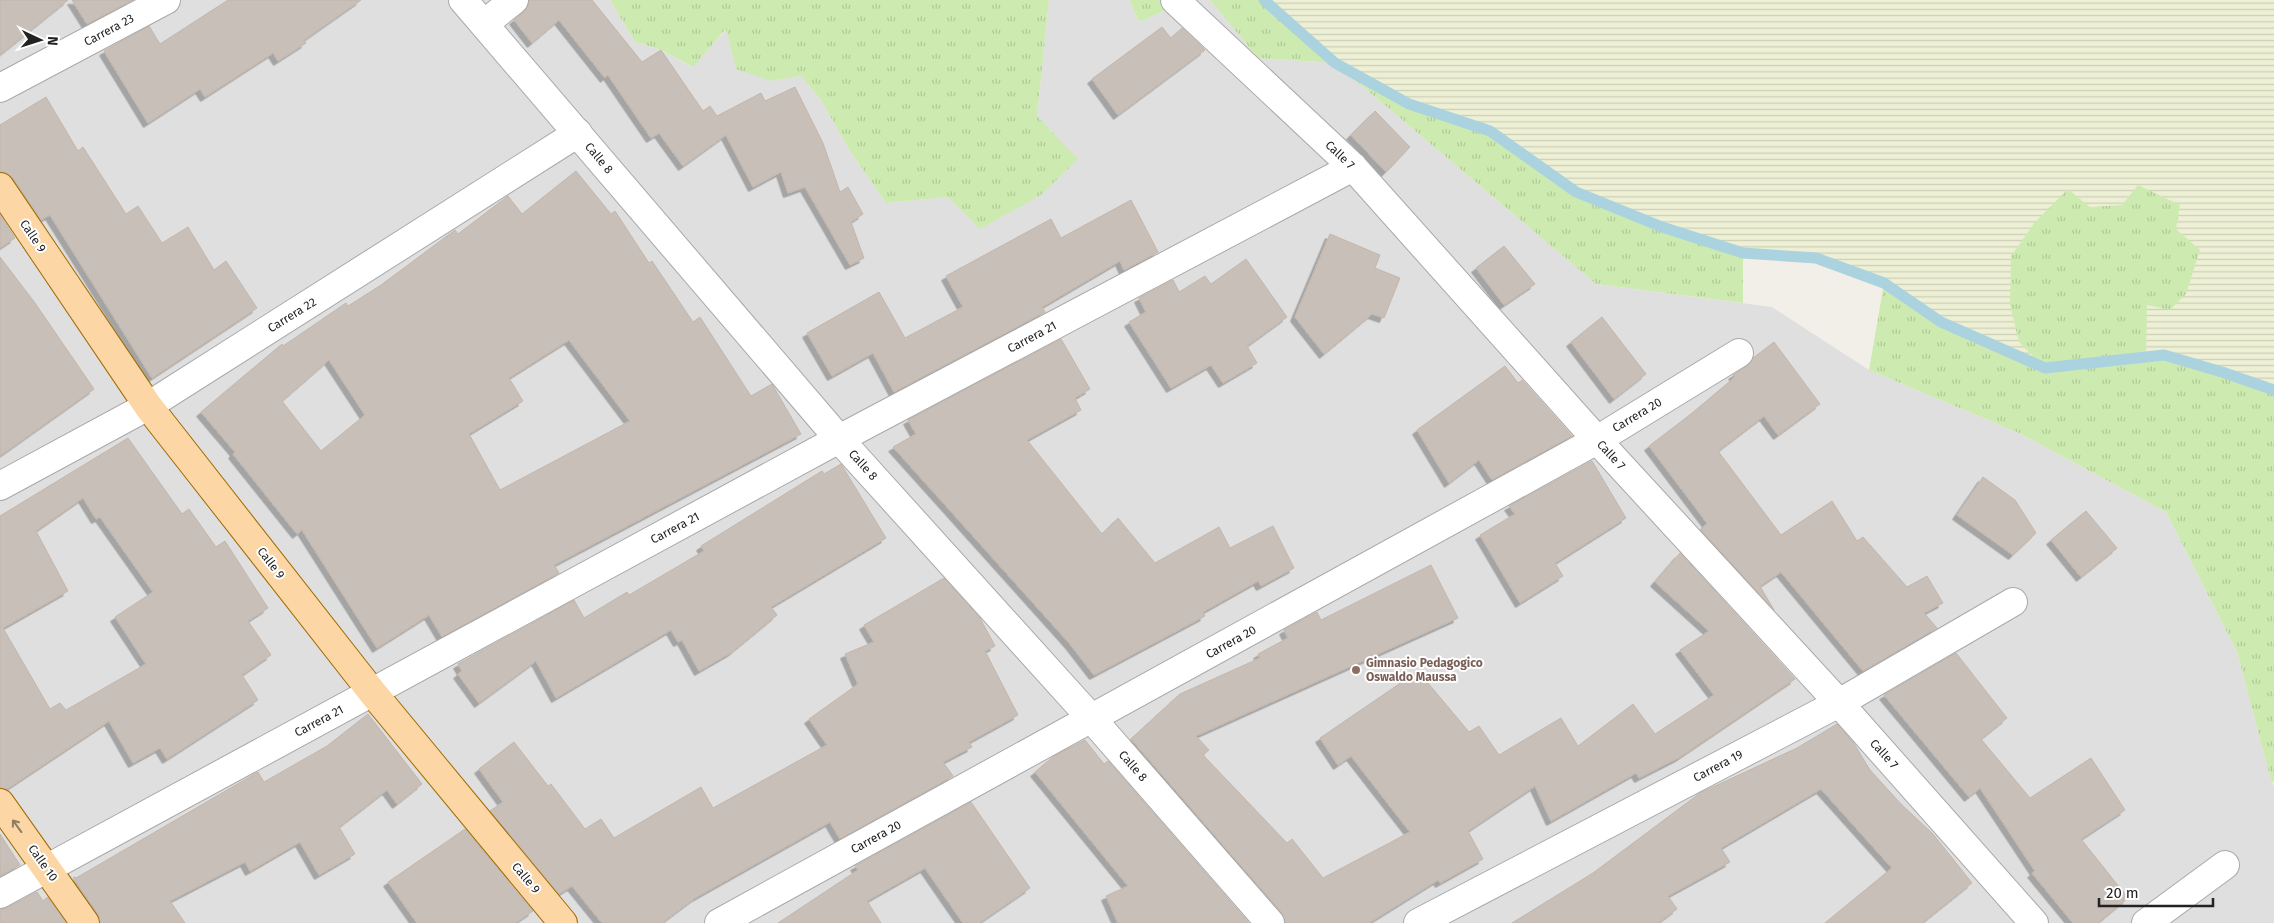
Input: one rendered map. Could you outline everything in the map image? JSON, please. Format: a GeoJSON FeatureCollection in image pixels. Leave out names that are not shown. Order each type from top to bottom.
{"type":"FeatureCollection","features":[{"type":"Feature","properties":{"kind":"main road","name":"Calle 9"},"geometry":{"type":"LineString","coordinates":[[0,187],[148,406],[372,692],[563,923]]}},
{"type":"Feature","properties":{"kind":"main road","name":"Calle 10"},"geometry":{"type":"LineString","coordinates":[[0,803],[85,923]]}},
{"type":"Feature","properties":{"kind":"street","name":"Carrera 23"},"geometry":{"type":"LineString","coordinates":[[0,88],[166,0]]}},
{"type":"Feature","properties":{"kind":"street","name":"Calle 8"},"geometry":{"type":"LineString","coordinates":[[463,0],[839,439],[1092,719],[1270,923]]}},
{"type":"Feature","properties":{"kind":"street"},"geometry":{"type":"LineString","coordinates":[[484,24],[514,0]]}},
{"type":"Feature","properties":{"kind":"street","name":"Calle 7"},"geometry":{"type":"LineString","coordinates":[[1175,0],[1353,167],[1597,440],[1839,703],[2034,923]]}},
{"type":"Feature","properties":{"kind":"street","name":"Carrera 22"},"geometry":{"type":"LineString","coordinates":[[0,486],[148,406],[578,133]]}},
{"type":"Feature","properties":{"kind":"street","name":"Carrera 21"},"geometry":{"type":"LineString","coordinates":[[0,894],[839,439],[1353,167]]}},
{"type":"Feature","properties":{"kind":"street","name":"Carrera 20"},"geometry":{"type":"LineString","coordinates":[[719,923],[1597,440],[1740,353]]}},
{"type":"Feature","properties":{"kind":"street","name":"Carrera 19"},"geometry":{"type":"LineString","coordinates":[[1418,923],[1839,703],[2013,602]]}},
{"type":"Feature","properties":{"kind":"street"},"geometry":{"type":"LineString","coordinates":[[2146,923],[2225,865]]}},
{"type":"Feature","properties":{"kind":"shaded area"},"geometry":{"type":"Polygon","coordinates":[[[0,0],[610,0],[635,42],[661,50],[692,67],[727,29],[771,81],[801,76],[821,100],[850,151],[886,203],[948,197],[1037,116],[1049,0],[1129,0],[1139,22],[1189,0],[1210,0],[1258,58],[1335,63],[1596,284],[1772,307],[1869,370],[2019,433],[2166,512],[2237,652],[2272,784],[2274,785],[2274,923],[0,923],[0,0]]]}},
{"type":"Feature","properties":{"kind":"green space"},"geometry":{"type":"Polygon","coordinates":[[[610,0],[1049,0],[1037,116],[1078,159],[1041,195],[980,229],[948,197],[886,203],[850,151],[821,100],[801,76],[771,81],[736,69],[726,29],[693,67],[661,50],[635,42],[610,0]]]}},
{"type":"Feature","properties":{"kind":"green space"},"geometry":{"type":"Polygon","coordinates":[[[1129,0],[1189,0],[1139,22],[1129,0]]]}},
{"type":"Feature","properties":{"kind":"green space"},"geometry":{"type":"Polygon","coordinates":[[[1210,0],[1264,0],[1335,63],[1258,58],[1210,0]]]}},
{"type":"Feature","properties":{"kind":"green space"},"geometry":{"type":"Polygon","coordinates":[[[1264,0],[2274,0],[2274,390],[2164,355],[2045,368],[1941,322],[1884,283],[1816,258],[1743,253],[1662,227],[1576,192],[1490,131],[1409,104],[1335,63],[1264,0]]]}},
{"type":"Feature","properties":{"kind":"green space"},"geometry":{"type":"Polygon","coordinates":[[[1335,63],[1409,104],[1490,131],[1576,192],[1662,227],[1743,253],[1743,303],[1596,284],[1335,63]]]}},
{"type":"Feature","properties":{"kind":"green space"},"geometry":{"type":"Polygon","coordinates":[[[2138,185],[2180,205],[2176,229],[2200,250],[2186,294],[2170,310],[2147,305],[2146,356],[2178,359],[2195,363],[2274,390],[2274,780],[2272,784],[2237,652],[2166,512],[2019,433],[1869,370],[1884,283],[1941,322],[2044,368],[2019,342],[2010,305],[2011,256],[2035,222],[2068,189],[2090,207],[2122,205],[2138,185]]]}},
{"type":"Feature","properties":{"kind":"building"},"geometry":{"type":"Polygon","coordinates":[[[0,0],[68,0],[0,55],[0,0]]]}},
{"type":"Feature","properties":{"kind":"building"},"geometry":{"type":"Polygon","coordinates":[[[72,0],[133,0],[87,24],[72,0]]]}},
{"type":"Feature","properties":{"kind":"building"},"geometry":{"type":"Polygon","coordinates":[[[228,0],[361,0],[304,40],[306,43],[278,61],[273,53],[205,97],[200,89],[148,123],[104,51],[149,26],[160,44],[228,0]]]}},
{"type":"Feature","properties":{"kind":"building"},"geometry":{"type":"Polygon","coordinates":[[[529,0],[592,0],[642,62],[661,50],[703,111],[710,106],[717,116],[761,93],[765,101],[795,87],[823,143],[840,192],[848,187],[863,214],[851,222],[864,258],[850,265],[805,187],[788,193],[781,172],[753,187],[726,135],[683,166],[659,133],[651,138],[608,75],[605,78],[559,20],[532,43],[514,20],[524,12],[529,0]]]}},
{"type":"Feature","properties":{"kind":"building"},"geometry":{"type":"Polygon","coordinates":[[[1162,27],[1171,38],[1182,28],[1205,50],[1118,115],[1092,79],[1162,27]]]}},
{"type":"Feature","properties":{"kind":"building"},"geometry":{"type":"Polygon","coordinates":[[[46,97],[78,151],[83,147],[126,214],[138,206],[162,243],[188,227],[214,270],[226,261],[257,308],[152,378],[50,215],[41,220],[13,178],[7,173],[0,172],[0,125],[46,97]]]}},
{"type":"Feature","properties":{"kind":"building"},"geometry":{"type":"Polygon","coordinates":[[[1375,111],[1410,147],[1386,172],[1351,135],[1375,111]]]}},
{"type":"Feature","properties":{"kind":"building"},"geometry":{"type":"Polygon","coordinates":[[[576,171],[611,214],[615,211],[649,263],[652,261],[693,322],[700,317],[751,396],[772,384],[801,434],[554,565],[559,573],[442,637],[429,615],[377,648],[302,530],[297,534],[233,454],[235,452],[201,412],[282,344],[283,346],[346,303],[348,306],[381,285],[455,230],[458,234],[508,196],[522,214],[576,171]],[[569,340],[509,378],[523,401],[469,434],[500,490],[630,421],[569,340]],[[329,360],[282,401],[321,451],[365,415],[329,360]]]}},
{"type":"Feature","properties":{"kind":"building"},"geometry":{"type":"Polygon","coordinates":[[[1131,200],[1158,252],[1124,270],[1120,261],[1042,307],[1045,312],[894,392],[873,353],[832,376],[807,333],[879,292],[905,338],[963,307],[946,276],[1051,219],[1061,238],[1131,200]]]}},
{"type":"Feature","properties":{"kind":"building"},"geometry":{"type":"Polygon","coordinates":[[[0,215],[15,238],[0,248],[0,215]]]}},
{"type":"Feature","properties":{"kind":"building"},"geometry":{"type":"Polygon","coordinates":[[[1330,234],[1380,255],[1375,268],[1400,278],[1384,318],[1372,314],[1324,354],[1295,317],[1330,234]]]}},
{"type":"Feature","properties":{"kind":"building"},"geometry":{"type":"Polygon","coordinates":[[[1504,246],[1535,284],[1504,305],[1476,268],[1504,246]]]}},
{"type":"Feature","properties":{"kind":"building"},"geometry":{"type":"Polygon","coordinates":[[[0,257],[35,303],[94,389],[0,456],[0,257]]]}},
{"type":"Feature","properties":{"kind":"building"},"geometry":{"type":"Polygon","coordinates":[[[1246,259],[1287,317],[1247,346],[1257,363],[1223,383],[1211,365],[1171,388],[1129,322],[1146,312],[1139,298],[1173,280],[1179,292],[1205,276],[1211,284],[1246,259]]]}},
{"type":"Feature","properties":{"kind":"building"},"geometry":{"type":"Polygon","coordinates":[[[1602,317],[1646,374],[1614,399],[1571,342],[1602,317]]]}},
{"type":"Feature","properties":{"kind":"building"},"geometry":{"type":"Polygon","coordinates":[[[1061,339],[1090,389],[1075,398],[1081,410],[1027,440],[1102,534],[1118,518],[1155,563],[1219,527],[1230,548],[1273,526],[1294,568],[1261,586],[1258,581],[1203,612],[1205,616],[1094,675],[1070,644],[893,447],[916,434],[908,420],[1061,339]]]}},
{"type":"Feature","properties":{"kind":"building"},"geometry":{"type":"Polygon","coordinates":[[[1774,342],[1820,404],[1778,435],[1764,416],[1718,451],[1781,535],[1832,501],[1857,541],[1863,537],[1907,587],[1927,576],[1943,603],[1924,613],[1937,628],[1863,671],[1781,572],[1760,586],[1774,610],[1701,530],[1707,523],[1649,446],[1691,414],[1735,377],[1733,375],[1747,366],[1753,358],[1774,342]]]}},
{"type":"Feature","properties":{"kind":"building"},"geometry":{"type":"Polygon","coordinates":[[[1505,366],[1518,383],[1522,380],[1572,436],[1492,480],[1479,460],[1449,483],[1417,430],[1505,366]]]}},
{"type":"Feature","properties":{"kind":"building"},"geometry":{"type":"Polygon","coordinates":[[[128,438],[182,514],[189,509],[216,547],[225,541],[268,608],[248,621],[271,655],[242,675],[258,700],[167,759],[160,748],[133,763],[109,721],[7,789],[0,788],[0,516],[128,438]],[[83,498],[36,531],[68,591],[3,628],[50,709],[60,703],[66,710],[146,664],[115,617],[153,592],[100,517],[96,519],[83,498]]]}},
{"type":"Feature","properties":{"kind":"building"},"geometry":{"type":"Polygon","coordinates":[[[1592,461],[1626,518],[1555,563],[1563,576],[1520,603],[1480,535],[1515,514],[1509,506],[1592,461]]]}},
{"type":"Feature","properties":{"kind":"building"},"geometry":{"type":"Polygon","coordinates":[[[841,464],[886,538],[771,607],[777,615],[732,652],[699,671],[682,640],[678,642],[671,630],[556,698],[536,661],[479,703],[458,674],[462,671],[458,664],[574,600],[584,618],[627,592],[629,595],[704,551],[701,546],[822,471],[824,474],[841,464]]]}},
{"type":"Feature","properties":{"kind":"building"},"geometry":{"type":"Polygon","coordinates":[[[1983,477],[2015,500],[2036,533],[2013,555],[1957,515],[1983,477]]]}},
{"type":"Feature","properties":{"kind":"building"},"geometry":{"type":"Polygon","coordinates":[[[2086,511],[2117,548],[2081,577],[2051,540],[2086,511]]]}},
{"type":"Feature","properties":{"kind":"building"},"geometry":{"type":"Polygon","coordinates":[[[1680,553],[1795,679],[1680,757],[1639,778],[1636,773],[1551,821],[1535,786],[1468,831],[1483,859],[1440,883],[1438,880],[1369,923],[1285,923],[1282,913],[1131,739],[1180,694],[1260,658],[1258,654],[1288,638],[1284,630],[1317,612],[1321,620],[1431,565],[1458,618],[1196,736],[1209,750],[1203,755],[1287,843],[1292,839],[1323,878],[1410,832],[1351,756],[1338,765],[1320,738],[1418,671],[1469,732],[1479,726],[1499,755],[1561,718],[1578,746],[1633,704],[1655,734],[1714,695],[1680,650],[1709,631],[1655,582],[1680,553]]]}},
{"type":"Feature","properties":{"kind":"building"},"geometry":{"type":"Polygon","coordinates":[[[944,578],[980,618],[995,646],[985,651],[1018,715],[969,742],[972,747],[943,762],[953,776],[840,839],[830,822],[695,898],[662,923],[602,923],[572,886],[559,894],[490,811],[503,802],[479,769],[514,742],[548,786],[551,784],[585,829],[601,819],[614,838],[701,787],[713,808],[827,745],[809,719],[858,684],[845,654],[874,642],[864,625],[944,578]]]}},
{"type":"Feature","properties":{"kind":"building"},"geometry":{"type":"Polygon","coordinates":[[[1956,653],[2007,718],[1981,739],[2030,798],[2091,758],[2125,810],[2081,839],[2128,898],[2098,923],[2073,923],[2032,873],[2035,871],[1980,788],[1969,797],[1884,695],[1956,653]]]}},
{"type":"Feature","properties":{"kind":"building"},"geometry":{"type":"Polygon","coordinates":[[[368,714],[422,784],[397,804],[387,790],[339,827],[355,854],[319,875],[300,842],[250,871],[245,862],[170,901],[185,923],[100,923],[98,914],[73,878],[258,772],[264,782],[327,746],[368,714]]]}},
{"type":"Feature","properties":{"kind":"building"},"geometry":{"type":"Polygon","coordinates":[[[1837,724],[1853,742],[1870,770],[1901,804],[1933,834],[1972,883],[1922,923],[1825,923],[1892,868],[1821,789],[1721,848],[1730,862],[1668,896],[1677,909],[1658,923],[1512,923],[1593,873],[1700,793],[1797,748],[1837,724]]]}},
{"type":"Feature","properties":{"kind":"building"},"geometry":{"type":"Polygon","coordinates":[[[1085,740],[1104,764],[1108,761],[1249,923],[1118,923],[1106,896],[1128,886],[1035,772],[1054,756],[1085,740]]]}},
{"type":"Feature","properties":{"kind":"building"},"geometry":{"type":"Polygon","coordinates":[[[971,802],[1030,888],[979,923],[963,923],[925,868],[867,901],[881,923],[778,923],[858,870],[855,866],[971,802]]]}},
{"type":"Feature","properties":{"kind":"building"},"geometry":{"type":"Polygon","coordinates":[[[465,829],[533,911],[515,923],[417,923],[388,882],[465,829]]]}},
{"type":"Feature","properties":{"kind":"building"},"geometry":{"type":"Polygon","coordinates":[[[0,834],[20,865],[0,876],[0,834]]]}},
{"type":"Feature","properties":{"kind":"building"},"geometry":{"type":"Polygon","coordinates":[[[37,892],[43,901],[48,897],[66,923],[0,923],[0,910],[37,892]]]}},
{"type":"Feature","properties":{"kind":"waterway"},"geometry":{"type":"LineString","coordinates":[[1264,0],[1335,63],[1409,104],[1490,131],[1576,192],[1662,227],[1743,253],[1816,258],[1884,283],[1941,322],[2045,368],[2164,355],[2274,390]]}},
{"type":"Feature","properties":{"kind":"place","name":"Gimnasio Pedagogico Oswaldo Maussa"},"geometry":{"type":"Point","coordinates":[1356,670]}}]}
